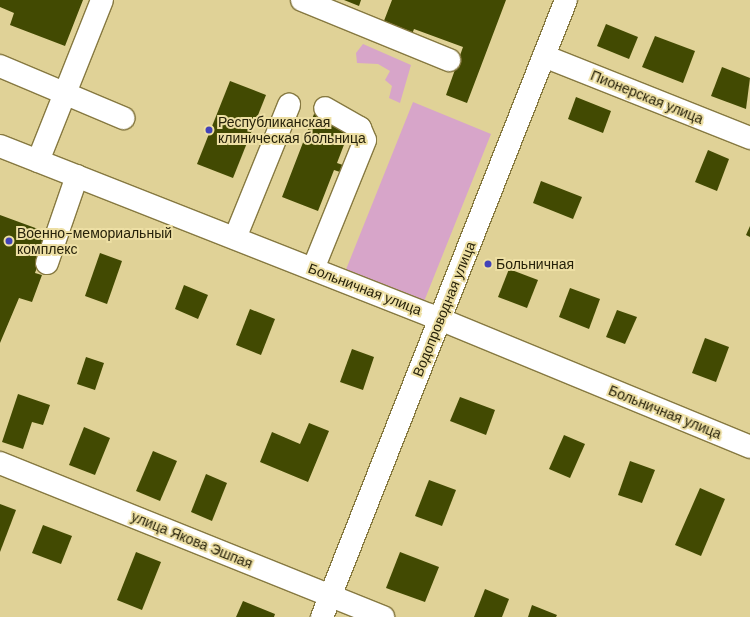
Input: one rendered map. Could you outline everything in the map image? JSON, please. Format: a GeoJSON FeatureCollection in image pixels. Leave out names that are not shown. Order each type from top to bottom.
{"type":"FeatureCollection","features":[{"type":"Feature","properties":{"kind":"street"},"geometry":{"type":"LineString","coordinates":[[38,161],[102,0]]}},
{"type":"Feature","properties":{"kind":"street"},"geometry":{"type":"LineString","coordinates":[[302,0],[449,60]]}},
{"type":"Feature","properties":{"kind":"street","name":"Водопроводная улица"},"geometry":{"type":"LineString","coordinates":[[322,617],[566,0]]}},
{"type":"Feature","properties":{"kind":"street","name":"Пионерская улица"},"geometry":{"type":"LineString","coordinates":[[544,56],[750,138]]}},
{"type":"Feature","properties":{"kind":"street"},"geometry":{"type":"LineString","coordinates":[[0,66],[122,118]]}},
{"type":"Feature","properties":{"kind":"street"},"geometry":{"type":"LineString","coordinates":[[235,238],[289,105]]}},
{"type":"Feature","properties":{"kind":"street"},"geometry":{"type":"LineString","coordinates":[[313,269],[365,140],[360,128],[325,108]]}},
{"type":"Feature","properties":{"kind":"street","name":"Больничная улица"},"geometry":{"type":"LineString","coordinates":[[0,146],[440,319],[750,447]]}},
{"type":"Feature","properties":{"kind":"street"},"geometry":{"type":"LineString","coordinates":[[47,263],[78,176]]}},
{"type":"Feature","properties":{"kind":"street","name":"улица Якова Эшпая"},"geometry":{"type":"LineString","coordinates":[[0,463],[383,617]]}},
{"type":"Feature","properties":{"kind":"shaded area"},"geometry":{"type":"Polygon","coordinates":[[[363,44],[411,65],[400,103],[389,98],[392,86],[385,80],[390,71],[378,64],[357,63],[356,53],[363,44]]]}},
{"type":"Feature","properties":{"kind":"shaded area"},"geometry":{"type":"Polygon","coordinates":[[[413,102],[491,134],[423,304],[345,272],[413,102]]]}},
{"type":"Feature","properties":{"kind":"building"},"geometry":{"type":"Polygon","coordinates":[[[0,0],[83,0],[65,46],[10,25],[14,13],[0,7],[0,0]]]}},
{"type":"Feature","properties":{"kind":"building"},"geometry":{"type":"Polygon","coordinates":[[[344,0],[361,0],[359,6],[344,0]]]}},
{"type":"Feature","properties":{"kind":"building"},"geometry":{"type":"Polygon","coordinates":[[[392,0],[506,0],[467,103],[446,95],[463,47],[414,29],[411,37],[382,26],[392,0]]]}},
{"type":"Feature","properties":{"kind":"building"},"geometry":{"type":"Polygon","coordinates":[[[606,24],[638,37],[629,59],[597,46],[606,24]]]}},
{"type":"Feature","properties":{"kind":"building"},"geometry":{"type":"Polygon","coordinates":[[[655,36],[695,51],[683,83],[642,67],[655,36]]]}},
{"type":"Feature","properties":{"kind":"building"},"geometry":{"type":"Polygon","coordinates":[[[722,67],[750,78],[746,109],[711,96],[722,67]]]}},
{"type":"Feature","properties":{"kind":"building"},"geometry":{"type":"Polygon","coordinates":[[[230,81],[266,95],[233,178],[197,164],[230,81]]]}},
{"type":"Feature","properties":{"kind":"building"},"geometry":{"type":"Polygon","coordinates":[[[576,97],[611,111],[603,133],[568,119],[576,97]]]}},
{"type":"Feature","properties":{"kind":"building"},"geometry":{"type":"Polygon","coordinates":[[[314,114],[350,129],[337,163],[343,165],[340,172],[334,170],[318,211],[282,197],[314,114]]]}},
{"type":"Feature","properties":{"kind":"building"},"geometry":{"type":"Polygon","coordinates":[[[708,150],[729,159],[717,191],[695,182],[708,150]]]}},
{"type":"Feature","properties":{"kind":"building"},"geometry":{"type":"Polygon","coordinates":[[[541,181],[582,197],[573,219],[533,203],[541,181]]]}},
{"type":"Feature","properties":{"kind":"building"},"geometry":{"type":"Polygon","coordinates":[[[0,215],[49,233],[35,273],[42,275],[32,302],[19,298],[0,343],[0,215]]]}},
{"type":"Feature","properties":{"kind":"building"},"geometry":{"type":"Polygon","coordinates":[[[750,226],[750,237],[746,235],[750,226]]]}},
{"type":"Feature","properties":{"kind":"building"},"geometry":{"type":"Polygon","coordinates":[[[100,253],[122,261],[107,304],[85,296],[100,253]]]}},
{"type":"Feature","properties":{"kind":"building"},"geometry":{"type":"Polygon","coordinates":[[[509,269],[538,280],[527,308],[498,297],[509,269]]]}},
{"type":"Feature","properties":{"kind":"building"},"geometry":{"type":"Polygon","coordinates":[[[184,285],[208,295],[198,319],[175,309],[184,285]]]}},
{"type":"Feature","properties":{"kind":"building"},"geometry":{"type":"Polygon","coordinates":[[[570,288],[600,299],[589,329],[559,317],[570,288]]]}},
{"type":"Feature","properties":{"kind":"building"},"geometry":{"type":"Polygon","coordinates":[[[250,309],[275,319],[261,355],[236,345],[250,309]]]}},
{"type":"Feature","properties":{"kind":"building"},"geometry":{"type":"Polygon","coordinates":[[[617,310],[637,317],[625,344],[606,337],[617,310]]]}},
{"type":"Feature","properties":{"kind":"building"},"geometry":{"type":"Polygon","coordinates":[[[705,338],[729,347],[716,382],[692,373],[705,338]]]}},
{"type":"Feature","properties":{"kind":"building"},"geometry":{"type":"Polygon","coordinates":[[[352,349],[374,357],[363,390],[340,382],[352,349]]]}},
{"type":"Feature","properties":{"kind":"building"},"geometry":{"type":"Polygon","coordinates":[[[86,357],[104,363],[95,390],[77,384],[86,357]]]}},
{"type":"Feature","properties":{"kind":"building"},"geometry":{"type":"Polygon","coordinates":[[[18,394],[50,405],[43,425],[32,422],[23,449],[2,442],[18,394]]]}},
{"type":"Feature","properties":{"kind":"building"},"geometry":{"type":"Polygon","coordinates":[[[460,397],[495,410],[486,435],[450,421],[460,397]]]}},
{"type":"Feature","properties":{"kind":"building"},"geometry":{"type":"Polygon","coordinates":[[[309,423],[329,431],[308,482],[260,462],[272,432],[300,444],[309,423]]]}},
{"type":"Feature","properties":{"kind":"building"},"geometry":{"type":"Polygon","coordinates":[[[84,427],[110,438],[95,475],[69,465],[84,427]]]}},
{"type":"Feature","properties":{"kind":"building"},"geometry":{"type":"Polygon","coordinates":[[[564,435],[585,444],[570,478],[549,469],[564,435]]]}},
{"type":"Feature","properties":{"kind":"building"},"geometry":{"type":"Polygon","coordinates":[[[153,451],[177,461],[160,501],[136,491],[153,451]]]}},
{"type":"Feature","properties":{"kind":"building"},"geometry":{"type":"Polygon","coordinates":[[[630,461],[655,470],[642,503],[618,495],[630,461]]]}},
{"type":"Feature","properties":{"kind":"building"},"geometry":{"type":"Polygon","coordinates":[[[206,474],[227,483],[212,521],[191,512],[206,474]]]}},
{"type":"Feature","properties":{"kind":"building"},"geometry":{"type":"Polygon","coordinates":[[[429,480],[456,490],[442,526],[415,516],[429,480]]]}},
{"type":"Feature","properties":{"kind":"building"},"geometry":{"type":"Polygon","coordinates":[[[700,488],[725,499],[701,556],[675,545],[700,488]]]}},
{"type":"Feature","properties":{"kind":"building"},"geometry":{"type":"Polygon","coordinates":[[[0,504],[16,510],[0,552],[0,504]]]}},
{"type":"Feature","properties":{"kind":"building"},"geometry":{"type":"Polygon","coordinates":[[[43,525],[72,536],[61,564],[32,553],[43,525]]]}},
{"type":"Feature","properties":{"kind":"building"},"geometry":{"type":"Polygon","coordinates":[[[136,552],[161,562],[142,610],[117,600],[136,552]]]}},
{"type":"Feature","properties":{"kind":"building"},"geometry":{"type":"Polygon","coordinates":[[[400,552],[439,567],[425,602],[386,588],[400,552]]]}},
{"type":"Feature","properties":{"kind":"building"},"geometry":{"type":"Polygon","coordinates":[[[485,589],[509,599],[502,617],[474,617],[485,589]]]}},
{"type":"Feature","properties":{"kind":"building"},"geometry":{"type":"Polygon","coordinates":[[[243,601],[275,614],[274,617],[236,617],[243,601]]]}},
{"type":"Feature","properties":{"kind":"building"},"geometry":{"type":"Polygon","coordinates":[[[532,605],[557,615],[556,617],[528,617],[532,605]]]}},
{"type":"Feature","properties":{"kind":"place","name":"Республиканская клиническая больница"},"geometry":{"type":"Point","coordinates":[209,130]}},
{"type":"Feature","properties":{"kind":"place","name":"Военно-мемориальный комплекс"},"geometry":{"type":"Point","coordinates":[9,241]}},
{"type":"Feature","properties":{"kind":"place","name":"Больничная"},"geometry":{"type":"Point","coordinates":[488,264]}}]}
